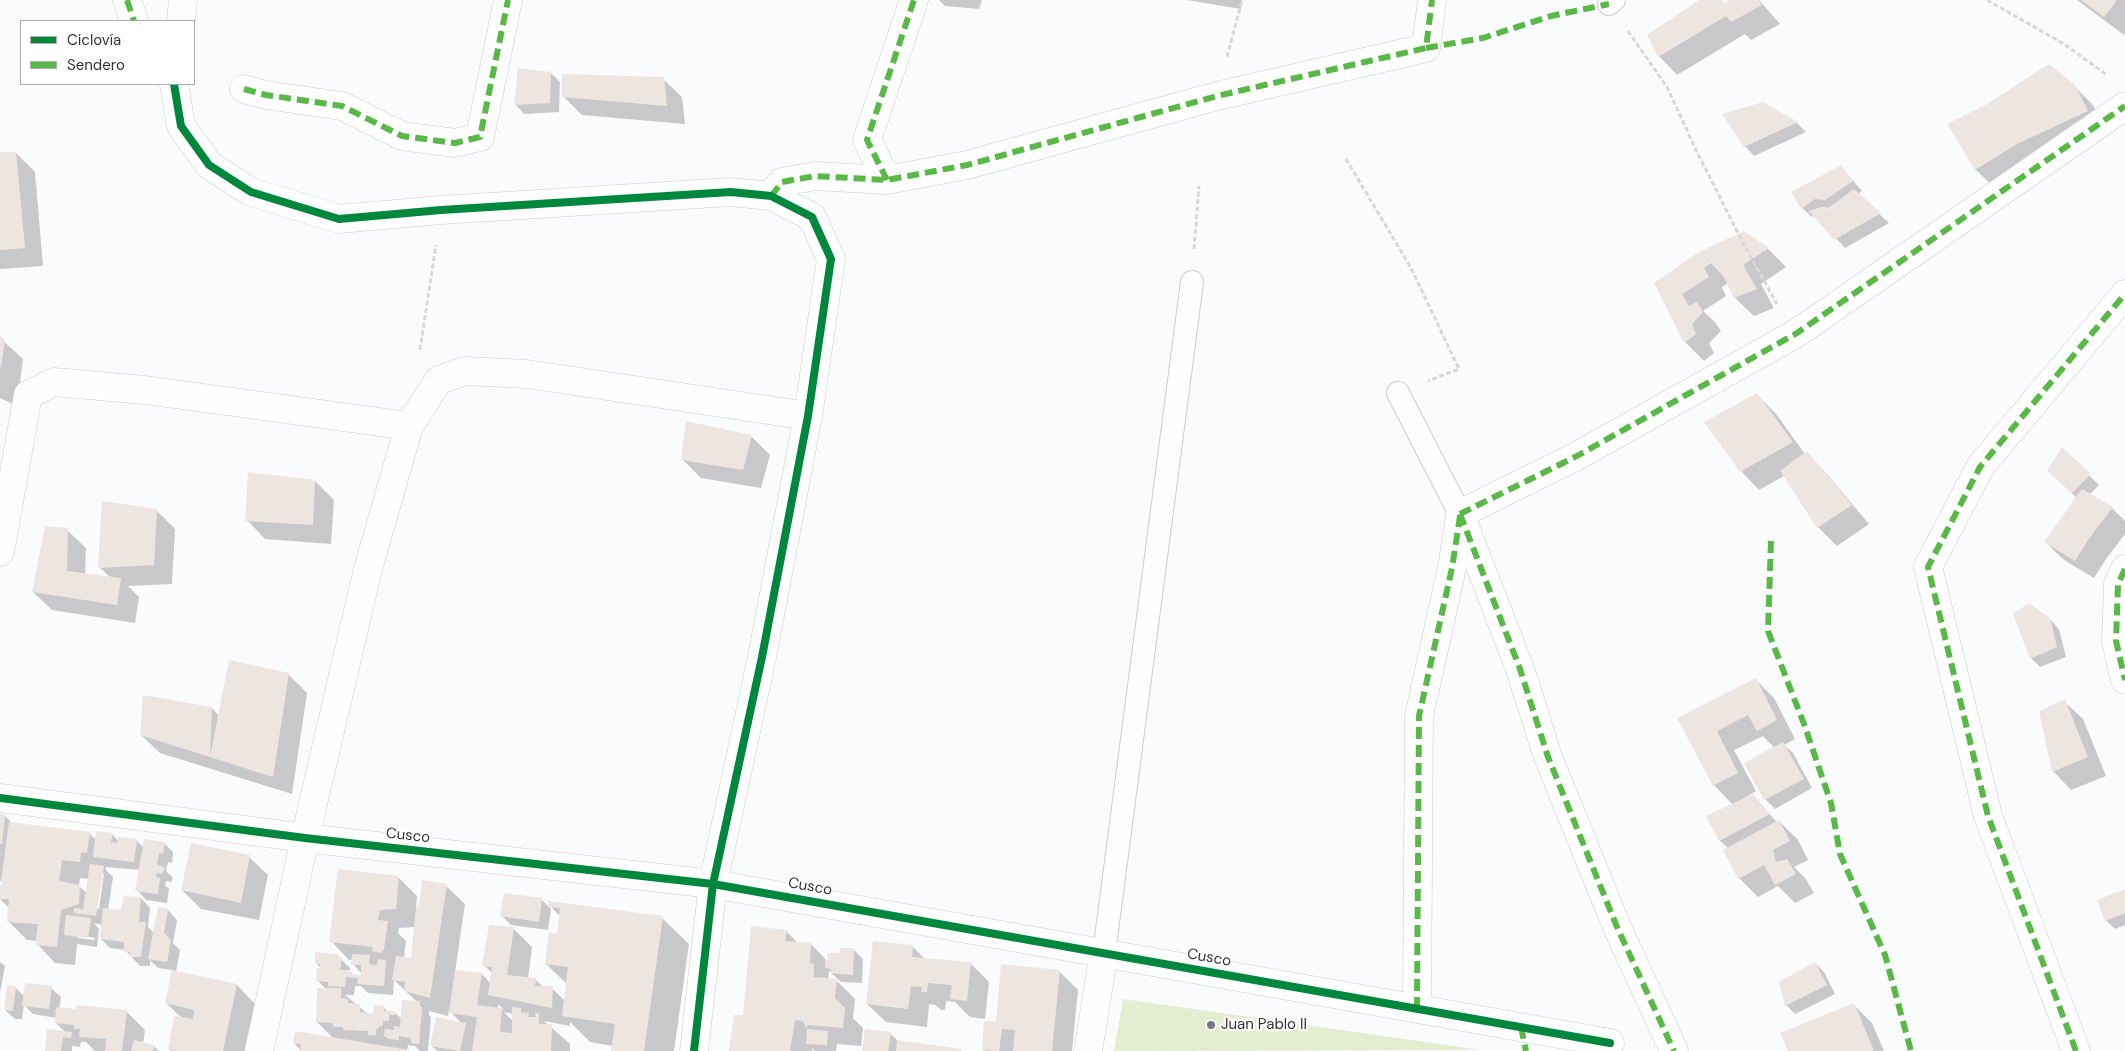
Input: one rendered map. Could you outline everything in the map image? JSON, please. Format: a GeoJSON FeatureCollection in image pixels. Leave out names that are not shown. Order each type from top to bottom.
{"type":"FeatureCollection","features":[{"type":"Feature","properties":{"kind":"street"},"geometry":{"type":"LineString","coordinates":[[127,0],[134,20]]}},
{"type":"Feature","properties":{"kind":"street"},"geometry":{"type":"LineString","coordinates":[[181,20],[183,0]]}},
{"type":"Feature","properties":{"kind":"street"},"geometry":{"type":"LineString","coordinates":[[244,89],[342,106],[402,136],[455,143],[480,137],[508,0]]}},
{"type":"Feature","properties":{"kind":"street"},"geometry":{"type":"LineString","coordinates":[[887,180],[867,140],[914,0]]}},
{"type":"Feature","properties":{"kind":"street"},"geometry":{"type":"LineString","coordinates":[[771,196],[782,182],[815,176],[887,180],[967,165],[1217,96],[1426,48],[1432,0]]}},
{"type":"Feature","properties":{"kind":"street"},"geometry":{"type":"LineString","coordinates":[[174,85],[181,126],[210,165],[251,192],[339,219],[441,210],[732,192],[771,196],[812,217],[830,259],[808,416],[762,657],[713,884],[694,1051]]}},
{"type":"Feature","properties":{"kind":"street"},"geometry":{"type":"LineString","coordinates":[[1460,514],[1575,457],[1797,334],[2125,106]]}},
{"type":"Feature","properties":{"kind":"street"},"geometry":{"type":"LineString","coordinates":[[2076,1051],[1988,816],[1928,567],[1980,466],[2125,294]]}},
{"type":"Feature","properties":{"kind":"street"},"geometry":{"type":"LineString","coordinates":[[259,1051],[305,838],[368,569],[409,426],[439,380],[465,371],[527,374],[808,416]]}},
{"type":"Feature","properties":{"kind":"street"},"geometry":{"type":"LineString","coordinates":[[0,552],[28,395],[54,382],[145,390],[409,426]]}},
{"type":"Feature","properties":{"kind":"street"},"geometry":{"type":"LineString","coordinates":[[1417,1009],[1419,716],[1452,568],[1460,514]]}},
{"type":"Feature","properties":{"kind":"street"},"geometry":{"type":"LineString","coordinates":[[1460,514],[1520,669],[1548,757],[1617,927],[1674,1051]]}},
{"type":"Feature","properties":{"kind":"street"},"geometry":{"type":"LineString","coordinates":[[2125,569],[2118,584],[2116,641],[2125,680]]}},
{"type":"Feature","properties":{"kind":"street","name":"Cusco"},"geometry":{"type":"LineString","coordinates":[[0,798],[305,838],[713,884],[1417,1009],[1524,1039],[1610,1042]]}},
{"type":"Feature","properties":{"kind":"street"},"geometry":{"type":"LineString","coordinates":[[1088,1051],[1104,953]]}},
{"type":"Feature","properties":{"kind":"lane"},"geometry":{"type":"LineString","coordinates":[[1104,953],[1192,282]]}},
{"type":"Feature","properties":{"kind":"lane"},"geometry":{"type":"LineString","coordinates":[[1398,393],[1460,514]]}},
{"type":"Feature","properties":{"kind":"path"},"geometry":{"type":"LineString","coordinates":[[1217,96],[1242,0]]}},
{"type":"Feature","properties":{"kind":"path"},"geometry":{"type":"LineString","coordinates":[[1987,0],[2064,44],[2110,77]]}},
{"type":"Feature","properties":{"kind":"path"},"geometry":{"type":"LineString","coordinates":[[1611,2],[1667,87],[1696,152],[1743,243],[1770,294],[1797,334]]}},
{"type":"Feature","properties":{"kind":"path"},"geometry":{"type":"LineString","coordinates":[[1346,160],[1411,268],[1459,369],[1398,393]]}},
{"type":"Feature","properties":{"kind":"path"},"geometry":{"type":"LineString","coordinates":[[1192,282],[1199,186]]}},
{"type":"Feature","properties":{"kind":"path"},"geometry":{"type":"LineString","coordinates":[[419,357],[441,210]]}},
{"type":"Feature","properties":{"kind":"green space","name":"Juan Pablo II"},"geometry":{"type":"Polygon","coordinates":[[[1123,999],[1482,1050],[1114,1051],[1123,999]]]}},
{"type":"Feature","properties":{"kind":"building"},"geometry":{"type":"Polygon","coordinates":[[[1699,0],[1722,0],[1725,3],[1730,0],[1758,0],[1762,5],[1731,22],[1726,16],[1658,57],[1647,35],[1699,0]]]}},
{"type":"Feature","properties":{"kind":"building"},"geometry":{"type":"Polygon","coordinates":[[[2081,0],[2117,0],[2104,17],[2081,0]]]}},
{"type":"Feature","properties":{"kind":"building"},"geometry":{"type":"Polygon","coordinates":[[[2049,64],[2075,85],[2088,111],[2017,144],[1975,170],[1947,124],[1987,104],[2049,64]]]}},
{"type":"Feature","properties":{"kind":"building"},"geometry":{"type":"Polygon","coordinates":[[[518,68],[551,72],[550,103],[514,105],[518,68]]]}},
{"type":"Feature","properties":{"kind":"building"},"geometry":{"type":"Polygon","coordinates":[[[562,74],[664,77],[667,106],[562,97],[562,74]]]}},
{"type":"Feature","properties":{"kind":"building"},"geometry":{"type":"Polygon","coordinates":[[[1763,102],[1798,122],[1744,147],[1722,114],[1763,102]]]}},
{"type":"Feature","properties":{"kind":"building"},"geometry":{"type":"Polygon","coordinates":[[[0,152],[16,152],[25,248],[0,250],[0,152]]]}},
{"type":"Feature","properties":{"kind":"building"},"geometry":{"type":"Polygon","coordinates":[[[1841,165],[1853,181],[1825,200],[1815,199],[1801,209],[1791,192],[1841,165]]]}},
{"type":"Feature","properties":{"kind":"building"},"geometry":{"type":"Polygon","coordinates":[[[1854,189],[1881,213],[1834,240],[1809,211],[1821,207],[1827,209],[1854,189]]]}},
{"type":"Feature","properties":{"kind":"building"},"geometry":{"type":"Polygon","coordinates":[[[1744,231],[1769,248],[1743,265],[1757,289],[1734,298],[1724,277],[1711,263],[1704,268],[1709,277],[1682,294],[1689,306],[1697,302],[1703,312],[1692,324],[1696,334],[1684,343],[1654,283],[1699,252],[1744,231]]]}},
{"type":"Feature","properties":{"kind":"building"},"geometry":{"type":"Polygon","coordinates":[[[0,336],[5,339],[1,367],[0,367],[0,336]]]}},
{"type":"Feature","properties":{"kind":"building"},"geometry":{"type":"Polygon","coordinates":[[[1757,393],[1793,442],[1740,472],[1704,422],[1757,393]]]}},
{"type":"Feature","properties":{"kind":"building"},"geometry":{"type":"Polygon","coordinates":[[[686,421],[752,435],[743,470],[681,460],[686,421]]]}},
{"type":"Feature","properties":{"kind":"building"},"geometry":{"type":"Polygon","coordinates":[[[2062,447],[2091,474],[2072,493],[2047,471],[2062,447]]]}},
{"type":"Feature","properties":{"kind":"building"},"geometry":{"type":"Polygon","coordinates":[[[1807,451],[1852,505],[1817,528],[1780,471],[1807,451]]]}},
{"type":"Feature","properties":{"kind":"building"},"geometry":{"type":"Polygon","coordinates":[[[248,472],[315,480],[313,525],[245,521],[248,472]]]}},
{"type":"Feature","properties":{"kind":"building"},"geometry":{"type":"Polygon","coordinates":[[[2082,489],[2113,507],[2075,561],[2044,542],[2082,489]]]}},
{"type":"Feature","properties":{"kind":"building"},"geometry":{"type":"Polygon","coordinates":[[[102,501],[157,509],[154,565],[98,568],[102,501]]]}},
{"type":"Feature","properties":{"kind":"building"},"geometry":{"type":"Polygon","coordinates":[[[45,526],[68,528],[67,571],[121,578],[117,605],[32,592],[45,526]]]}},
{"type":"Feature","properties":{"kind":"building"},"geometry":{"type":"Polygon","coordinates":[[[2029,603],[2050,618],[2057,647],[2030,659],[2013,614],[2029,603]]]}},
{"type":"Feature","properties":{"kind":"building"},"geometry":{"type":"Polygon","coordinates":[[[229,660],[289,673],[273,777],[210,757],[229,660]]]}},
{"type":"Feature","properties":{"kind":"building"},"geometry":{"type":"Polygon","coordinates":[[[1756,678],[1777,720],[1757,731],[1748,715],[1717,731],[1738,773],[1713,786],[1677,718],[1756,678]]]}},
{"type":"Feature","properties":{"kind":"building"},"geometry":{"type":"Polygon","coordinates":[[[143,695],[212,707],[210,757],[140,735],[143,695]]]}},
{"type":"Feature","properties":{"kind":"building"},"geometry":{"type":"Polygon","coordinates":[[[2065,699],[2088,757],[2052,772],[2039,711],[2065,699]]]}},
{"type":"Feature","properties":{"kind":"building"},"geometry":{"type":"Polygon","coordinates":[[[1783,742],[1804,779],[1764,800],[1744,763],[1783,742]]]}},
{"type":"Feature","properties":{"kind":"building"},"geometry":{"type":"Polygon","coordinates":[[[1753,794],[1770,814],[1719,841],[1706,816],[1753,794]]]}},
{"type":"Feature","properties":{"kind":"building"},"geometry":{"type":"Polygon","coordinates":[[[0,814],[5,814],[2,844],[0,844],[0,814]]]}},
{"type":"Feature","properties":{"kind":"building"},"geometry":{"type":"Polygon","coordinates":[[[1779,820],[1790,841],[1773,850],[1776,862],[1787,859],[1796,874],[1775,885],[1764,865],[1738,879],[1723,850],[1779,820]]]}},
{"type":"Feature","properties":{"kind":"building"},"geometry":{"type":"Polygon","coordinates":[[[9,822],[90,832],[87,853],[81,852],[80,862],[62,860],[59,881],[80,885],[79,904],[61,910],[57,947],[35,945],[38,924],[7,922],[9,899],[0,899],[0,890],[9,822]]]}},
{"type":"Feature","properties":{"kind":"building"},"geometry":{"type":"Polygon","coordinates":[[[96,831],[113,833],[111,842],[117,843],[118,837],[137,839],[134,862],[93,857],[96,831]]]}},
{"type":"Feature","properties":{"kind":"building"},"geometry":{"type":"Polygon","coordinates":[[[144,839],[165,842],[163,854],[159,853],[157,864],[165,868],[162,874],[157,873],[156,877],[160,878],[158,894],[135,891],[144,839]]]}},
{"type":"Feature","properties":{"kind":"building"},"geometry":{"type":"Polygon","coordinates":[[[191,843],[250,855],[241,903],[181,890],[191,843]]]}},
{"type":"Feature","properties":{"kind":"building"},"geometry":{"type":"Polygon","coordinates":[[[90,864],[104,866],[96,916],[74,913],[74,908],[83,909],[90,864]]]}},
{"type":"Feature","properties":{"kind":"building"},"geometry":{"type":"Polygon","coordinates":[[[338,869],[399,876],[396,909],[380,910],[378,920],[388,921],[384,949],[381,953],[372,951],[373,947],[329,942],[338,869]]]}},
{"type":"Feature","properties":{"kind":"building"},"geometry":{"type":"Polygon","coordinates":[[[422,880],[447,884],[430,998],[404,991],[405,982],[392,980],[396,956],[411,958],[416,908],[419,907],[422,880]]]}},
{"type":"Feature","properties":{"kind":"building"},"geometry":{"type":"Polygon","coordinates":[[[2125,889],[2125,913],[2105,921],[2097,900],[2125,889]]]}},
{"type":"Feature","properties":{"kind":"building"},"geometry":{"type":"Polygon","coordinates":[[[504,893],[542,898],[539,922],[500,916],[504,893]]]}},
{"type":"Feature","properties":{"kind":"building"},"geometry":{"type":"Polygon","coordinates":[[[124,896],[141,897],[139,922],[146,922],[141,957],[129,957],[130,952],[124,952],[124,942],[100,939],[103,908],[121,910],[124,896]]]}},
{"type":"Feature","properties":{"kind":"building"},"geometry":{"type":"Polygon","coordinates":[[[548,901],[663,916],[644,1051],[611,1051],[615,1024],[562,1016],[568,967],[545,964],[549,932],[557,934],[560,908],[549,907],[548,901]]]}},
{"type":"Feature","properties":{"kind":"building"},"geometry":{"type":"Polygon","coordinates":[[[158,907],[168,909],[164,933],[171,940],[167,962],[148,959],[158,907]]]}},
{"type":"Feature","properties":{"kind":"building"},"geometry":{"type":"Polygon","coordinates":[[[66,915],[91,918],[88,938],[64,935],[66,915]]]}},
{"type":"Feature","properties":{"kind":"building"},"geometry":{"type":"Polygon","coordinates":[[[489,925],[514,927],[507,975],[536,978],[535,986],[553,986],[552,1008],[488,995],[492,967],[482,966],[489,925]]]}},
{"type":"Feature","properties":{"kind":"building"},"geometry":{"type":"Polygon","coordinates":[[[751,926],[787,930],[785,941],[811,943],[810,963],[814,964],[814,977],[837,979],[835,998],[845,1008],[843,1028],[807,1025],[807,1029],[803,1021],[795,1020],[790,1051],[729,1051],[734,1015],[743,1015],[751,926]]]}},
{"type":"Feature","properties":{"kind":"building"},"geometry":{"type":"Polygon","coordinates":[[[873,941],[913,945],[912,957],[971,962],[967,1001],[950,999],[952,985],[928,983],[927,992],[921,992],[922,987],[911,986],[908,1009],[866,1004],[873,941]]]}},
{"type":"Feature","properties":{"kind":"building"},"geometry":{"type":"Polygon","coordinates":[[[840,948],[854,948],[853,975],[830,973],[831,969],[825,968],[825,960],[828,960],[827,953],[839,953],[840,948]]]}},
{"type":"Feature","properties":{"kind":"building"},"geometry":{"type":"Polygon","coordinates":[[[315,952],[337,954],[337,957],[342,957],[340,970],[350,970],[350,974],[361,975],[361,965],[351,965],[352,954],[370,955],[369,964],[377,965],[378,959],[386,960],[384,986],[357,984],[358,978],[346,977],[345,987],[328,986],[328,982],[316,981],[317,968],[320,968],[320,964],[315,964],[315,952]]]}},
{"type":"Feature","properties":{"kind":"building"},"geometry":{"type":"Polygon","coordinates":[[[1815,962],[1827,985],[1785,1006],[1779,982],[1815,962]]]}},
{"type":"Feature","properties":{"kind":"building"},"geometry":{"type":"Polygon","coordinates":[[[1001,964],[1060,970],[1052,1051],[1013,1051],[1015,1030],[1002,1029],[999,1051],[982,1050],[984,1021],[996,1021],[1001,964]]]}},
{"type":"Feature","properties":{"kind":"building"},"geometry":{"type":"Polygon","coordinates":[[[172,970],[237,984],[223,1051],[177,1051],[168,1049],[174,1016],[193,1019],[194,1010],[165,1003],[172,970]]]}},
{"type":"Feature","properties":{"kind":"building"},"geometry":{"type":"Polygon","coordinates":[[[455,970],[482,973],[477,1005],[502,1008],[500,1032],[512,1033],[512,1007],[521,1008],[521,1012],[529,1013],[528,1017],[536,1017],[535,1013],[539,1013],[539,1024],[552,1024],[551,1051],[472,1051],[477,1017],[449,1013],[455,970]]]}},
{"type":"Feature","properties":{"kind":"building"},"geometry":{"type":"Polygon","coordinates":[[[25,983],[52,986],[49,1009],[22,1006],[25,983]]]}},
{"type":"Feature","properties":{"kind":"building"},"geometry":{"type":"Polygon","coordinates":[[[7,985],[16,986],[13,1011],[4,1010],[7,985]]]}},
{"type":"Feature","properties":{"kind":"building"},"geometry":{"type":"Polygon","coordinates":[[[317,988],[341,988],[341,998],[348,999],[348,1003],[360,1004],[360,1012],[373,1013],[374,1005],[384,1006],[384,1011],[396,1011],[395,1015],[389,1015],[389,1021],[383,1021],[383,1026],[379,1026],[379,1029],[376,1029],[376,1035],[368,1035],[368,1031],[343,1030],[343,1027],[333,1027],[333,1023],[316,1022],[317,988]]]}},
{"type":"Feature","properties":{"kind":"building"},"geometry":{"type":"Polygon","coordinates":[[[402,1000],[420,1001],[420,1006],[422,1007],[419,1044],[411,1043],[411,1038],[399,1036],[399,1040],[389,1039],[384,1036],[385,1029],[394,1030],[394,1026],[400,1027],[402,1000]]]}},
{"type":"Feature","properties":{"kind":"building"},"geometry":{"type":"Polygon","coordinates":[[[1854,1003],[1874,1051],[1788,1051],[1780,1033],[1854,1003]]]}},
{"type":"Feature","properties":{"kind":"building"},"geometry":{"type":"Polygon","coordinates":[[[77,1005],[127,1010],[122,1051],[105,1051],[106,1039],[79,1037],[80,1029],[74,1029],[74,1025],[55,1023],[56,1007],[76,1009],[77,1005]]]}},
{"type":"Feature","properties":{"kind":"building"},"geometry":{"type":"Polygon","coordinates":[[[436,1017],[466,1023],[460,1051],[430,1046],[436,1017]]]}},
{"type":"Feature","properties":{"kind":"building"},"geometry":{"type":"Polygon","coordinates":[[[47,1029],[72,1032],[71,1038],[63,1037],[61,1051],[45,1051],[47,1029]]]}},
{"type":"Feature","properties":{"kind":"building"},"geometry":{"type":"Polygon","coordinates":[[[807,1029],[828,1031],[827,1045],[806,1044],[807,1029]]]}},
{"type":"Feature","properties":{"kind":"building"},"geometry":{"type":"Polygon","coordinates":[[[865,1029],[891,1032],[888,1051],[862,1051],[865,1029]]]}},
{"type":"Feature","properties":{"kind":"building"},"geometry":{"type":"Polygon","coordinates":[[[295,1031],[409,1051],[300,1051],[301,1044],[293,1043],[295,1031]]]}},
{"type":"Feature","properties":{"kind":"building"},"geometry":{"type":"Polygon","coordinates":[[[134,1040],[155,1045],[153,1051],[131,1051],[134,1040]]]}},
{"type":"Feature","properties":{"kind":"building"},"geometry":{"type":"Polygon","coordinates":[[[897,1040],[962,1049],[961,1051],[896,1051],[897,1040]]]}},
{"type":"Feature","properties":{"kind":"marked path"},"geometry":{"type":"LineString","coordinates":[[127,0],[134,20]]}},
{"type":"Feature","properties":{"kind":"marked path"},"geometry":{"type":"LineString","coordinates":[[244,89],[266,95],[342,106],[402,136],[455,143],[480,137],[508,0]]}},
{"type":"Feature","properties":{"kind":"marked path"},"geometry":{"type":"LineString","coordinates":[[887,180],[867,140],[914,0]]}},
{"type":"Feature","properties":{"kind":"marked path"},"geometry":{"type":"LineString","coordinates":[[771,196],[782,182],[815,176],[887,180],[967,165],[1217,96],[1426,48],[1432,0]]}},
{"type":"Feature","properties":{"kind":"marked path"},"geometry":{"type":"LineString","coordinates":[[1426,48],[1483,38],[1551,16],[1609,4]]}},
{"type":"Feature","properties":{"kind":"marked path"},"geometry":{"type":"LineString","coordinates":[[1460,514],[1575,457],[1797,333],[2125,106]]}},
{"type":"Feature","properties":{"kind":"marked path"},"geometry":{"type":"LineString","coordinates":[[2076,1051],[1988,816],[1928,567],[1980,467],[2125,294]]}},
{"type":"Feature","properties":{"kind":"marked path"},"geometry":{"type":"LineString","coordinates":[[1460,514],[1520,669],[1548,757],[1617,927],[1674,1051]]}},
{"type":"Feature","properties":{"kind":"marked path"},"geometry":{"type":"LineString","coordinates":[[1417,1009],[1419,716],[1452,568],[1460,516]]}},
{"type":"Feature","properties":{"kind":"marked path"},"geometry":{"type":"LineString","coordinates":[[1771,541],[1768,631],[1804,724],[1831,803],[1840,854],[1885,955],[1911,1051]]}},
{"type":"Feature","properties":{"kind":"marked path"},"geometry":{"type":"LineString","coordinates":[[2125,569],[2118,584],[2116,641],[2125,680]]}},
{"type":"Feature","properties":{"kind":"marked path"},"geometry":{"type":"LineString","coordinates":[[1521,1027],[1526,1051]]}},
{"type":"Feature","properties":{"kind":"cycle path"},"geometry":{"type":"LineString","coordinates":[[174,85],[181,126],[209,165],[251,192],[339,219],[441,210],[731,192],[771,196],[812,217],[831,259],[808,416],[762,657],[713,884],[694,1051]]}},
{"type":"Feature","properties":{"kind":"cycle path"},"geometry":{"type":"LineString","coordinates":[[0,798],[305,838],[713,884],[1610,1043]]}},
{"type":"Feature","properties":{"kind":"place","name":"Juan Pablo II"},"geometry":{"type":"Point","coordinates":[1211,1025]}}]}
